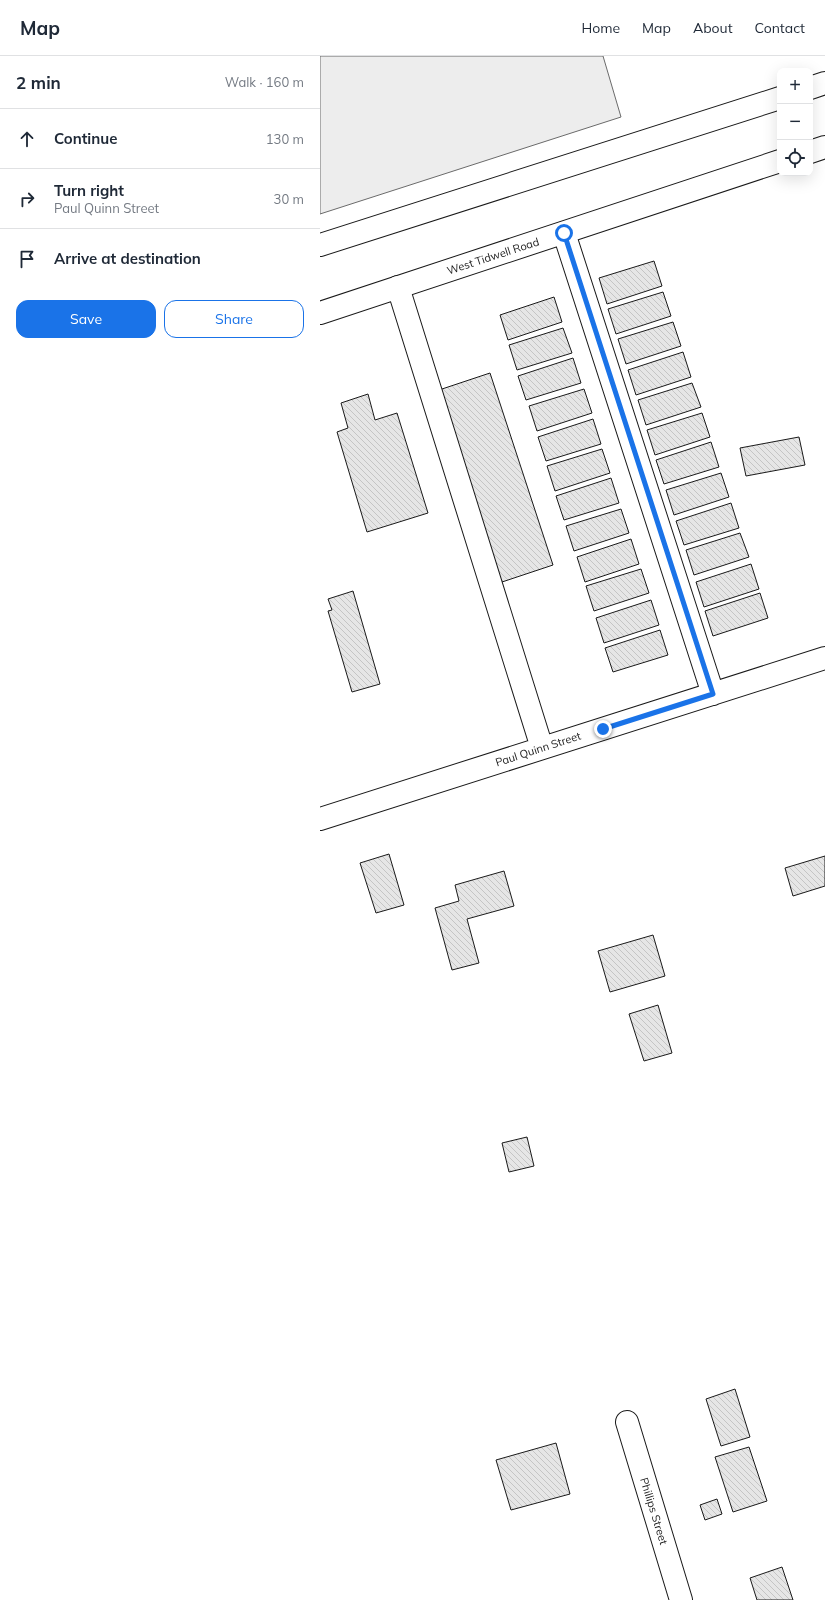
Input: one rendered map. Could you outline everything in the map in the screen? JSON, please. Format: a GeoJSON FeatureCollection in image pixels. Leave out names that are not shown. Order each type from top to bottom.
{"type":"FeatureCollection","features":[{"type":"Feature","properties":{"kind":"main road"},"geometry":{"type":"LineString","coordinates":[[813,87],[825,83]]}},
{"type":"Feature","properties":{"kind":"main road"},"geometry":{"type":"LineString","coordinates":[[320,245],[777,99]]}},
{"type":"Feature","properties":{"kind":"main road"},"geometry":{"type":"LineString","coordinates":[[813,151],[825,147]]}},
{"type":"Feature","properties":{"kind":"main road","name":"West Tidwell Road"},"geometry":{"type":"LineString","coordinates":[[320,313],[777,162]]}},
{"type":"Feature","properties":{"kind":"main road"},"geometry":{"type":"LineString","coordinates":[[564,233],[713,694]]}},
{"type":"Feature","properties":{"kind":"main road"},"geometry":{"type":"LineString","coordinates":[[398,287],[542,748]]}},
{"type":"Feature","properties":{"kind":"main road","name":"Paul Quinn Street"},"geometry":{"type":"LineString","coordinates":[[320,819],[825,658]]}},
{"type":"Feature","properties":{"kind":"main road","name":"Phillips Street"},"geometry":{"type":"LineString","coordinates":[[627,1422],[681,1600]]}},
{"type":"Feature","properties":{"kind":"shaded area"},"geometry":{"type":"Polygon","coordinates":[[[320,56],[603,56],[621,117],[320,214],[320,56]]]}},
{"type":"Feature","properties":{"kind":"building"},"geometry":{"type":"Polygon","coordinates":[[[654,261],[662,286],[607,304],[599,278],[654,261]]]}},
{"type":"Feature","properties":{"kind":"building"},"geometry":{"type":"Polygon","coordinates":[[[663,292],[671,316],[616,334],[608,309],[663,292]]]}},
{"type":"Feature","properties":{"kind":"building"},"geometry":{"type":"Polygon","coordinates":[[[554,297],[562,322],[508,340],[500,315],[554,297]]]}},
{"type":"Feature","properties":{"kind":"building"},"geometry":{"type":"Polygon","coordinates":[[[673,322],[681,346],[626,364],[618,339],[673,322]]]}},
{"type":"Feature","properties":{"kind":"building"},"geometry":{"type":"Polygon","coordinates":[[[563,328],[572,353],[517,370],[509,345],[563,328]]]}},
{"type":"Feature","properties":{"kind":"building"},"geometry":{"type":"Polygon","coordinates":[[[683,352],[691,377],[636,395],[628,370],[683,352]]]}},
{"type":"Feature","properties":{"kind":"building"},"geometry":{"type":"Polygon","coordinates":[[[573,358],[581,383],[526,400],[518,376],[573,358]]]}},
{"type":"Feature","properties":{"kind":"building"},"geometry":{"type":"Polygon","coordinates":[[[490,373],[553,565],[496,584],[433,392],[490,373]]]}},
{"type":"Feature","properties":{"kind":"building"},"geometry":{"type":"Polygon","coordinates":[[[692,383],[701,407],[646,425],[638,400],[692,383]]]}},
{"type":"Feature","properties":{"kind":"building"},"geometry":{"type":"Polygon","coordinates":[[[584,389],[592,413],[537,431],[529,406],[584,389]]]}},
{"type":"Feature","properties":{"kind":"building"},"geometry":{"type":"Polygon","coordinates":[[[368,394],[375,420],[397,413],[428,513],[367,532],[337,432],[348,428],[341,403],[368,394]]]}},
{"type":"Feature","properties":{"kind":"building"},"geometry":{"type":"Polygon","coordinates":[[[702,413],[710,437],[655,455],[647,430],[702,413]]]}},
{"type":"Feature","properties":{"kind":"building"},"geometry":{"type":"Polygon","coordinates":[[[593,419],[601,444],[546,461],[538,437],[593,419]]]}},
{"type":"Feature","properties":{"kind":"building"},"geometry":{"type":"Polygon","coordinates":[[[799,437],[805,465],[746,476],[740,448],[799,437]]]}},
{"type":"Feature","properties":{"kind":"building"},"geometry":{"type":"Polygon","coordinates":[[[711,442],[719,467],[664,484],[656,460],[711,442]]]}},
{"type":"Feature","properties":{"kind":"building"},"geometry":{"type":"Polygon","coordinates":[[[602,449],[610,473],[555,491],[547,466],[602,449]]]}},
{"type":"Feature","properties":{"kind":"building"},"geometry":{"type":"Polygon","coordinates":[[[721,473],[729,497],[674,515],[666,490],[721,473]]]}},
{"type":"Feature","properties":{"kind":"building"},"geometry":{"type":"Polygon","coordinates":[[[611,478],[619,503],[564,520],[556,496],[611,478]]]}},
{"type":"Feature","properties":{"kind":"building"},"geometry":{"type":"Polygon","coordinates":[[[731,503],[739,528],[684,545],[676,521],[731,503]]]}},
{"type":"Feature","properties":{"kind":"building"},"geometry":{"type":"Polygon","coordinates":[[[621,509],[629,533],[574,551],[566,526],[621,509]]]}},
{"type":"Feature","properties":{"kind":"building"},"geometry":{"type":"Polygon","coordinates":[[[740,533],[749,557],[694,575],[686,550],[740,533]]]}},
{"type":"Feature","properties":{"kind":"building"},"geometry":{"type":"Polygon","coordinates":[[[631,539],[639,564],[585,582],[577,557],[631,539]]]}},
{"type":"Feature","properties":{"kind":"building"},"geometry":{"type":"Polygon","coordinates":[[[751,564],[759,589],[704,607],[696,582],[751,564]]]}},
{"type":"Feature","properties":{"kind":"building"},"geometry":{"type":"Polygon","coordinates":[[[641,569],[649,593],[594,611],[586,586],[641,569]]]}},
{"type":"Feature","properties":{"kind":"building"},"geometry":{"type":"Polygon","coordinates":[[[353,591],[380,684],[352,692],[328,611],[332,610],[328,599],[353,591]]]}},
{"type":"Feature","properties":{"kind":"building"},"geometry":{"type":"Polygon","coordinates":[[[760,593],[768,618],[713,636],[705,611],[760,593]]]}},
{"type":"Feature","properties":{"kind":"building"},"geometry":{"type":"Polygon","coordinates":[[[651,600],[659,625],[604,643],[596,618],[651,600]]]}},
{"type":"Feature","properties":{"kind":"building"},"geometry":{"type":"Polygon","coordinates":[[[660,630],[668,655],[613,672],[605,648],[660,630]]]}},
{"type":"Feature","properties":{"kind":"building"},"geometry":{"type":"Polygon","coordinates":[[[389,854],[404,905],[376,913],[360,863],[389,854]]]}},
{"type":"Feature","properties":{"kind":"building"},"geometry":{"type":"Polygon","coordinates":[[[825,856],[825,886],[793,896],[785,868],[825,856]]]}},
{"type":"Feature","properties":{"kind":"building"},"geometry":{"type":"Polygon","coordinates":[[[504,871],[514,906],[467,919],[479,963],[452,970],[435,908],[459,901],[455,885],[504,871]]]}},
{"type":"Feature","properties":{"kind":"building"},"geometry":{"type":"Polygon","coordinates":[[[653,935],[665,976],[610,992],[598,951],[653,935]]]}},
{"type":"Feature","properties":{"kind":"building"},"geometry":{"type":"Polygon","coordinates":[[[658,1005],[672,1053],[644,1061],[629,1014],[658,1005]]]}},
{"type":"Feature","properties":{"kind":"building"},"geometry":{"type":"Polygon","coordinates":[[[527,1137],[534,1166],[509,1172],[502,1143],[527,1137]]]}},
{"type":"Feature","properties":{"kind":"building"},"geometry":{"type":"Polygon","coordinates":[[[735,1389],[750,1437],[721,1446],[706,1399],[735,1389]]]}},
{"type":"Feature","properties":{"kind":"building"},"geometry":{"type":"Polygon","coordinates":[[[556,1443],[570,1494],[511,1510],[496,1460],[556,1443]]]}},
{"type":"Feature","properties":{"kind":"building"},"geometry":{"type":"Polygon","coordinates":[[[749,1447],[767,1501],[733,1512],[715,1457],[749,1447]]]}},
{"type":"Feature","properties":{"kind":"building"},"geometry":{"type":"Polygon","coordinates":[[[717,1499],[722,1514],[705,1520],[700,1505],[717,1499]]]}},
{"type":"Feature","properties":{"kind":"building"},"geometry":{"type":"Polygon","coordinates":[[[782,1567],[793,1600],[757,1600],[750,1578],[782,1567]]]}},
{"type":"Feature","properties":{"kind":"route"},"geometry":{"type":"LineString","coordinates":[[564,233],[713,694],[603,729]]}}]}
